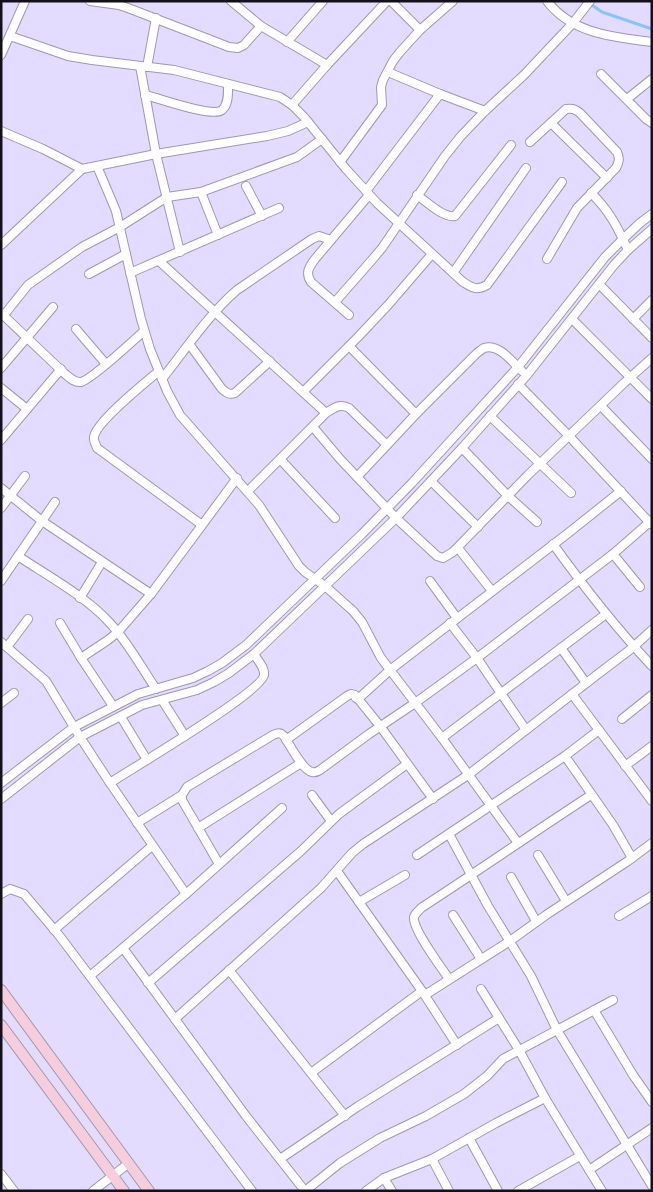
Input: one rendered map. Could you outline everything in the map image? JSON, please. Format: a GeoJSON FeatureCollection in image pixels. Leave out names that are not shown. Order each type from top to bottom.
{"type":"FeatureCollection","features":[{"type":"Feature","properties":{"kind":"main road"},"geometry":{"type":"LineString","coordinates":[[1,990],[149,1191]]}},
{"type":"Feature","properties":{"kind":"main road"},"geometry":{"type":"LineString","coordinates":[[1,1025],[124,1191]]}},
{"type":"Feature","properties":{"kind":"street"},"geometry":{"type":"LineString","coordinates":[[1,55],[25,1]]}},
{"type":"Feature","properties":{"kind":"street"},"geometry":{"type":"LineString","coordinates":[[90,1],[117,3],[229,47],[238,48],[244,45],[261,26]]}},
{"type":"Feature","properties":{"kind":"street"},"geometry":{"type":"LineString","coordinates":[[128,8],[137,1]]}},
{"type":"Feature","properties":{"kind":"street"},"geometry":{"type":"LineString","coordinates":[[231,1],[261,26],[327,65]]}},
{"type":"Feature","properties":{"kind":"street"},"geometry":{"type":"LineString","coordinates":[[287,42],[323,1]]}},
{"type":"Feature","properties":{"kind":"street"},"geometry":{"type":"LineString","coordinates":[[292,105],[327,65],[389,1],[420,30]]}},
{"type":"Feature","properties":{"kind":"street"},"geometry":{"type":"LineString","coordinates":[[340,162],[382,105],[381,87],[383,80],[400,52],[420,30],[453,1]]}},
{"type":"Feature","properties":{"kind":"street"},"geometry":{"type":"LineString","coordinates":[[547,1],[564,17],[575,20],[593,32],[606,36],[652,42]]}},
{"type":"Feature","properties":{"kind":"street"},"geometry":{"type":"LineString","coordinates":[[334,302],[372,261],[461,136],[524,75],[590,1]]}},
{"type":"Feature","properties":{"kind":"street"},"geometry":{"type":"LineString","coordinates":[[156,18],[143,67],[145,95],[156,154],[180,252]]}},
{"type":"Feature","properties":{"kind":"street"},"geometry":{"type":"LineString","coordinates":[[10,36],[68,56],[174,70],[280,97],[292,105],[308,122],[367,193],[463,282],[474,288],[481,288],[487,285],[562,182]]}},
{"type":"Feature","properties":{"kind":"street"},"geometry":{"type":"LineString","coordinates":[[388,72],[485,111]]}},
{"type":"Feature","properties":{"kind":"street"},"geometry":{"type":"LineString","coordinates":[[601,74],[652,123]]}},
{"type":"Feature","properties":{"kind":"street"},"geometry":{"type":"LineString","coordinates":[[626,99],[652,79]]}},
{"type":"Feature","properties":{"kind":"street"},"geometry":{"type":"LineString","coordinates":[[145,95],[191,109],[219,112],[227,101],[228,84]]}},
{"type":"Feature","properties":{"kind":"street"},"geometry":{"type":"LineString","coordinates":[[348,315],[311,282],[307,277],[309,267],[367,193],[440,94]]}},
{"type":"Feature","properties":{"kind":"street"},"geometry":{"type":"LineString","coordinates":[[530,142],[566,109],[570,108],[580,113],[617,152],[619,158],[616,168],[577,208],[547,259]]}},
{"type":"Feature","properties":{"kind":"street"},"geometry":{"type":"LineString","coordinates":[[1,245],[82,169],[156,154],[267,136],[308,122]]}},
{"type":"Feature","properties":{"kind":"street"},"geometry":{"type":"LineString","coordinates":[[551,123],[607,178]]}},
{"type":"Feature","properties":{"kind":"street"},"geometry":{"type":"LineString","coordinates":[[1,131],[43,149],[82,169]]}},
{"type":"Feature","properties":{"kind":"street"},"geometry":{"type":"LineString","coordinates":[[144,331],[106,364],[79,382],[73,380],[2,314],[28,285],[82,247],[120,227],[167,197],[201,192],[297,157],[322,139]]}},
{"type":"Feature","properties":{"kind":"street"},"geometry":{"type":"LineString","coordinates":[[418,195],[445,216],[455,216],[511,145]]}},
{"type":"Feature","properties":{"kind":"street"},"geometry":{"type":"LineString","coordinates":[[97,166],[116,211],[144,331],[166,391],[180,415],[248,491],[299,566],[325,586],[353,611],[362,622],[381,658],[518,843]]}},
{"type":"Feature","properties":{"kind":"street"},"geometry":{"type":"LineString","coordinates":[[453,273],[526,168]]}},
{"type":"Feature","properties":{"kind":"street"},"geometry":{"type":"LineString","coordinates":[[246,186],[262,216]]}},
{"type":"Feature","properties":{"kind":"street"},"geometry":{"type":"LineString","coordinates":[[201,192],[218,235]]}},
{"type":"Feature","properties":{"kind":"street"},"geometry":{"type":"LineString","coordinates":[[591,193],[608,211],[628,250]]}},
{"type":"Feature","properties":{"kind":"street"},"geometry":{"type":"LineString","coordinates":[[130,273],[279,208]]}},
{"type":"Feature","properties":{"kind":"street"},"geometry":{"type":"LineString","coordinates":[[1,784],[74,726],[138,694],[193,678],[208,671],[246,645],[387,509],[453,440],[518,367],[622,238],[652,214]]}},
{"type":"Feature","properties":{"kind":"street"},"geometry":{"type":"LineString","coordinates":[[1,799],[80,737],[142,706],[197,690],[214,682],[254,654],[396,518],[462,448],[527,375],[628,250],[652,229]]}},
{"type":"Feature","properties":{"kind":"street"},"geometry":{"type":"LineString","coordinates":[[162,379],[227,299],[312,239],[318,236],[331,240]]}},
{"type":"Feature","properties":{"kind":"street"},"geometry":{"type":"LineString","coordinates":[[89,274],[126,254]]}},
{"type":"Feature","properties":{"kind":"street"},"geometry":{"type":"LineString","coordinates":[[303,392],[390,304],[432,254]]}},
{"type":"Feature","properties":{"kind":"street"},"geometry":{"type":"LineString","coordinates":[[159,260],[326,414]]}},
{"type":"Feature","properties":{"kind":"street"},"geometry":{"type":"LineString","coordinates":[[599,284],[652,338]]}},
{"type":"Feature","properties":{"kind":"street"},"geometry":{"type":"LineString","coordinates":[[633,319],[652,300]]}},
{"type":"Feature","properties":{"kind":"street"},"geometry":{"type":"LineString","coordinates":[[1,368],[53,307]]}},
{"type":"Feature","properties":{"kind":"street"},"geometry":{"type":"LineString","coordinates":[[572,319],[652,399]]}},
{"type":"Feature","properties":{"kind":"street"},"geometry":{"type":"LineString","coordinates":[[76,329],[106,364]]}},
{"type":"Feature","properties":{"kind":"street"},"geometry":{"type":"LineString","coordinates":[[190,344],[226,393],[235,393],[270,361]]}},
{"type":"Feature","properties":{"kind":"street"},"geometry":{"type":"LineString","coordinates":[[349,346],[416,414]]}},
{"type":"Feature","properties":{"kind":"street"},"geometry":{"type":"LineString","coordinates":[[357,477],[416,414],[477,353],[485,348],[492,347],[498,349],[527,375]]}},
{"type":"Feature","properties":{"kind":"street"},"geometry":{"type":"LineString","coordinates":[[313,427],[340,460],[387,509],[437,556],[443,558],[458,548],[569,436],[652,358]]}},
{"type":"Feature","properties":{"kind":"street"},"geometry":{"type":"LineString","coordinates":[[1,440],[61,369]]}},
{"type":"Feature","properties":{"kind":"street"},"geometry":{"type":"LineString","coordinates":[[158,371],[113,411],[96,431],[94,442],[98,448],[202,525]]}},
{"type":"Feature","properties":{"kind":"street"},"geometry":{"type":"LineString","coordinates":[[137,823],[182,795],[188,787],[278,733],[286,740],[301,764],[311,772],[320,770],[477,658],[613,554],[651,522],[518,384]]}},
{"type":"Feature","properties":{"kind":"street"},"geometry":{"type":"LineString","coordinates":[[1,388],[27,409]]}},
{"type":"Feature","properties":{"kind":"street"},"geometry":{"type":"LineString","coordinates":[[248,491],[326,414],[339,406],[345,405],[350,408],[387,445]]}},
{"type":"Feature","properties":{"kind":"street"},"geometry":{"type":"LineString","coordinates":[[601,406],[652,460]]}},
{"type":"Feature","properties":{"kind":"street"},"geometry":{"type":"LineString","coordinates":[[490,416],[571,493]]}},
{"type":"Feature","properties":{"kind":"street"},"geometry":{"type":"LineString","coordinates":[[462,448],[508,496],[537,522]]}},
{"type":"Feature","properties":{"kind":"street"},"geometry":{"type":"LineString","coordinates":[[280,459],[335,518]]}},
{"type":"Feature","properties":{"kind":"street"},"geometry":{"type":"LineString","coordinates":[[1,508],[25,476]]}},
{"type":"Feature","properties":{"kind":"street"},"geometry":{"type":"LineString","coordinates":[[81,658],[118,632],[151,594],[237,478]]}},
{"type":"Feature","properties":{"kind":"street"},"geometry":{"type":"LineString","coordinates":[[431,481],[478,527]]}},
{"type":"Feature","properties":{"kind":"street"},"geometry":{"type":"LineString","coordinates":[[1,488],[42,521],[151,594]]}},
{"type":"Feature","properties":{"kind":"street"},"geometry":{"type":"LineString","coordinates":[[357,699],[390,670],[621,491]]}},
{"type":"Feature","properties":{"kind":"street"},"geometry":{"type":"LineString","coordinates":[[1,581],[55,502]]}},
{"type":"Feature","properties":{"kind":"street"},"geometry":{"type":"LineString","coordinates":[[553,544],[606,614],[652,666]]}},
{"type":"Feature","properties":{"kind":"street"},"geometry":{"type":"LineString","coordinates":[[458,548],[492,591]]}},
{"type":"Feature","properties":{"kind":"street"},"geometry":{"type":"LineString","coordinates":[[613,554],[640,587]]}},
{"type":"Feature","properties":{"kind":"street"},"geometry":{"type":"LineString","coordinates":[[18,556],[98,612],[118,632],[156,689]]}},
{"type":"Feature","properties":{"kind":"street"},"geometry":{"type":"LineString","coordinates":[[80,598],[102,562]]}},
{"type":"Feature","properties":{"kind":"street"},"geometry":{"type":"LineString","coordinates":[[430,581],[457,618]]}},
{"type":"Feature","properties":{"kind":"street"},"geometry":{"type":"LineString","coordinates":[[442,738],[606,614]]}},
{"type":"Feature","properties":{"kind":"street"},"geometry":{"type":"LineString","coordinates":[[28,619],[4,644],[46,681],[110,783],[186,894]]}},
{"type":"Feature","properties":{"kind":"street"},"geometry":{"type":"LineString","coordinates":[[60,623],[114,706]]}},
{"type":"Feature","properties":{"kind":"street"},"geometry":{"type":"LineString","coordinates":[[450,623],[477,658],[526,730]]}},
{"type":"Feature","properties":{"kind":"street"},"geometry":{"type":"LineString","coordinates":[[175,1019],[321,888],[352,853],[363,844],[468,775],[634,647],[652,630]]}},
{"type":"Feature","properties":{"kind":"street"},"geometry":{"type":"LineString","coordinates":[[561,648],[586,683]]}},
{"type":"Feature","properties":{"kind":"street"},"geometry":{"type":"LineString","coordinates":[[110,783],[226,709],[257,686],[264,675],[263,669],[254,654]]}},
{"type":"Feature","properties":{"kind":"street"},"geometry":{"type":"LineString","coordinates":[[1,703],[14,693]]}},
{"type":"Feature","properties":{"kind":"street"},"geometry":{"type":"LineString","coordinates":[[572,694],[652,802]]}},
{"type":"Feature","properties":{"kind":"street"},"geometry":{"type":"LineString","coordinates":[[286,740],[347,696],[354,695],[380,726],[433,798]]}},
{"type":"Feature","properties":{"kind":"street"},"geometry":{"type":"LineString","coordinates":[[622,719],[652,695]]}},
{"type":"Feature","properties":{"kind":"street"},"geometry":{"type":"LineString","coordinates":[[162,700],[185,736]]}},
{"type":"Feature","properties":{"kind":"street"},"geometry":{"type":"LineString","coordinates":[[121,717],[147,760]]}},
{"type":"Feature","properties":{"kind":"street"},"geometry":{"type":"LineString","coordinates":[[416,855],[565,756],[599,730]]}},
{"type":"Feature","properties":{"kind":"street"},"geometry":{"type":"LineString","coordinates":[[625,766],[652,746]]}},
{"type":"Feature","properties":{"kind":"street"},"geometry":{"type":"LineString","coordinates":[[565,756],[613,825],[632,858]]}},
{"type":"Feature","properties":{"kind":"street"},"geometry":{"type":"LineString","coordinates":[[198,828],[301,764]]}},
{"type":"Feature","properties":{"kind":"street"},"geometry":{"type":"LineString","coordinates":[[148,982],[301,851],[331,821],[407,764]]}},
{"type":"Feature","properties":{"kind":"street"},"geometry":{"type":"LineString","coordinates":[[182,795],[182,800],[219,864]]}},
{"type":"Feature","properties":{"kind":"street"},"geometry":{"type":"LineString","coordinates":[[312,795],[331,821]]}},
{"type":"Feature","properties":{"kind":"street"},"geometry":{"type":"LineString","coordinates":[[450,979],[423,940],[415,923],[414,917],[416,913],[591,795]]}},
{"type":"Feature","properties":{"kind":"street"},"geometry":{"type":"LineString","coordinates":[[90,976],[186,894],[282,808]]}},
{"type":"Feature","properties":{"kind":"street"},"geometry":{"type":"LineString","coordinates":[[449,834],[488,906],[531,976],[557,1030],[576,1063],[652,1186]]}},
{"type":"Feature","properties":{"kind":"street"},"geometry":{"type":"LineString","coordinates":[[311,1073],[423,993],[450,979],[510,941],[536,921],[652,843]]}},
{"type":"Feature","properties":{"kind":"street"},"geometry":{"type":"LineString","coordinates":[[54,930],[152,846]]}},
{"type":"Feature","properties":{"kind":"street"},"geometry":{"type":"LineString","coordinates":[[538,855],[566,902]]}},
{"type":"Feature","properties":{"kind":"street"},"geometry":{"type":"LineString","coordinates":[[337,871],[423,993],[457,1045]]}},
{"type":"Feature","properties":{"kind":"street"},"geometry":{"type":"LineString","coordinates":[[359,902],[406,875]]}},
{"type":"Feature","properties":{"kind":"street"},"geometry":{"type":"LineString","coordinates":[[511,876],[536,921]]}},
{"type":"Feature","properties":{"kind":"street"},"geometry":{"type":"LineString","coordinates":[[1,894],[10,889],[24,894],[90,976],[252,1191]]}},
{"type":"Feature","properties":{"kind":"street"},"geometry":{"type":"LineString","coordinates":[[619,916],[652,896]]}},
{"type":"Feature","properties":{"kind":"street"},"geometry":{"type":"LineString","coordinates":[[453,915],[481,959]]}},
{"type":"Feature","properties":{"kind":"street"},"geometry":{"type":"LineString","coordinates":[[123,948],[246,1116],[305,1191],[340,1164],[380,1138],[426,1116],[464,1094],[487,1076],[502,1059],[613,1000]]}},
{"type":"Feature","properties":{"kind":"street"},"geometry":{"type":"LineString","coordinates":[[229,970],[345,1116]]}},
{"type":"Feature","properties":{"kind":"street"},"geometry":{"type":"LineString","coordinates":[[481,989],[602,1191]]}},
{"type":"Feature","properties":{"kind":"street"},"geometry":{"type":"LineString","coordinates":[[594,1010],[633,1075],[652,1102]]}},
{"type":"Feature","properties":{"kind":"street"},"geometry":{"type":"LineString","coordinates":[[280,1159],[499,1018]]}},
{"type":"Feature","properties":{"kind":"street"},"geometry":{"type":"LineString","coordinates":[[366,1191],[384,1178],[432,1159],[545,1098]]}},
{"type":"Feature","properties":{"kind":"street"},"geometry":{"type":"LineString","coordinates":[[589,1170],[652,1128]]}},
{"type":"Feature","properties":{"kind":"street"},"geometry":{"type":"LineString","coordinates":[[469,1138],[498,1191]]}},
{"type":"Feature","properties":{"kind":"street"},"geometry":{"type":"LineString","coordinates":[[518,1191],[580,1156]]}},
{"type":"Feature","properties":{"kind":"street"},"geometry":{"type":"LineString","coordinates":[[432,1159],[449,1191]]}},
{"type":"Feature","properties":{"kind":"street"},"geometry":{"type":"LineString","coordinates":[[93,1191],[129,1163]]}},
{"type":"Feature","properties":{"kind":"street"},"geometry":{"type":"LineString","coordinates":[[1,1174],[14,1191]]}},
{"type":"Feature","properties":{"kind":"street"},"geometry":{"type":"LineString","coordinates":[[384,1178],[392,1191]]}},
{"type":"Feature","properties":{"kind":"waterway"},"geometry":{"type":"LineString","coordinates":[[589,3],[602,12],[652,29]]}}]}
